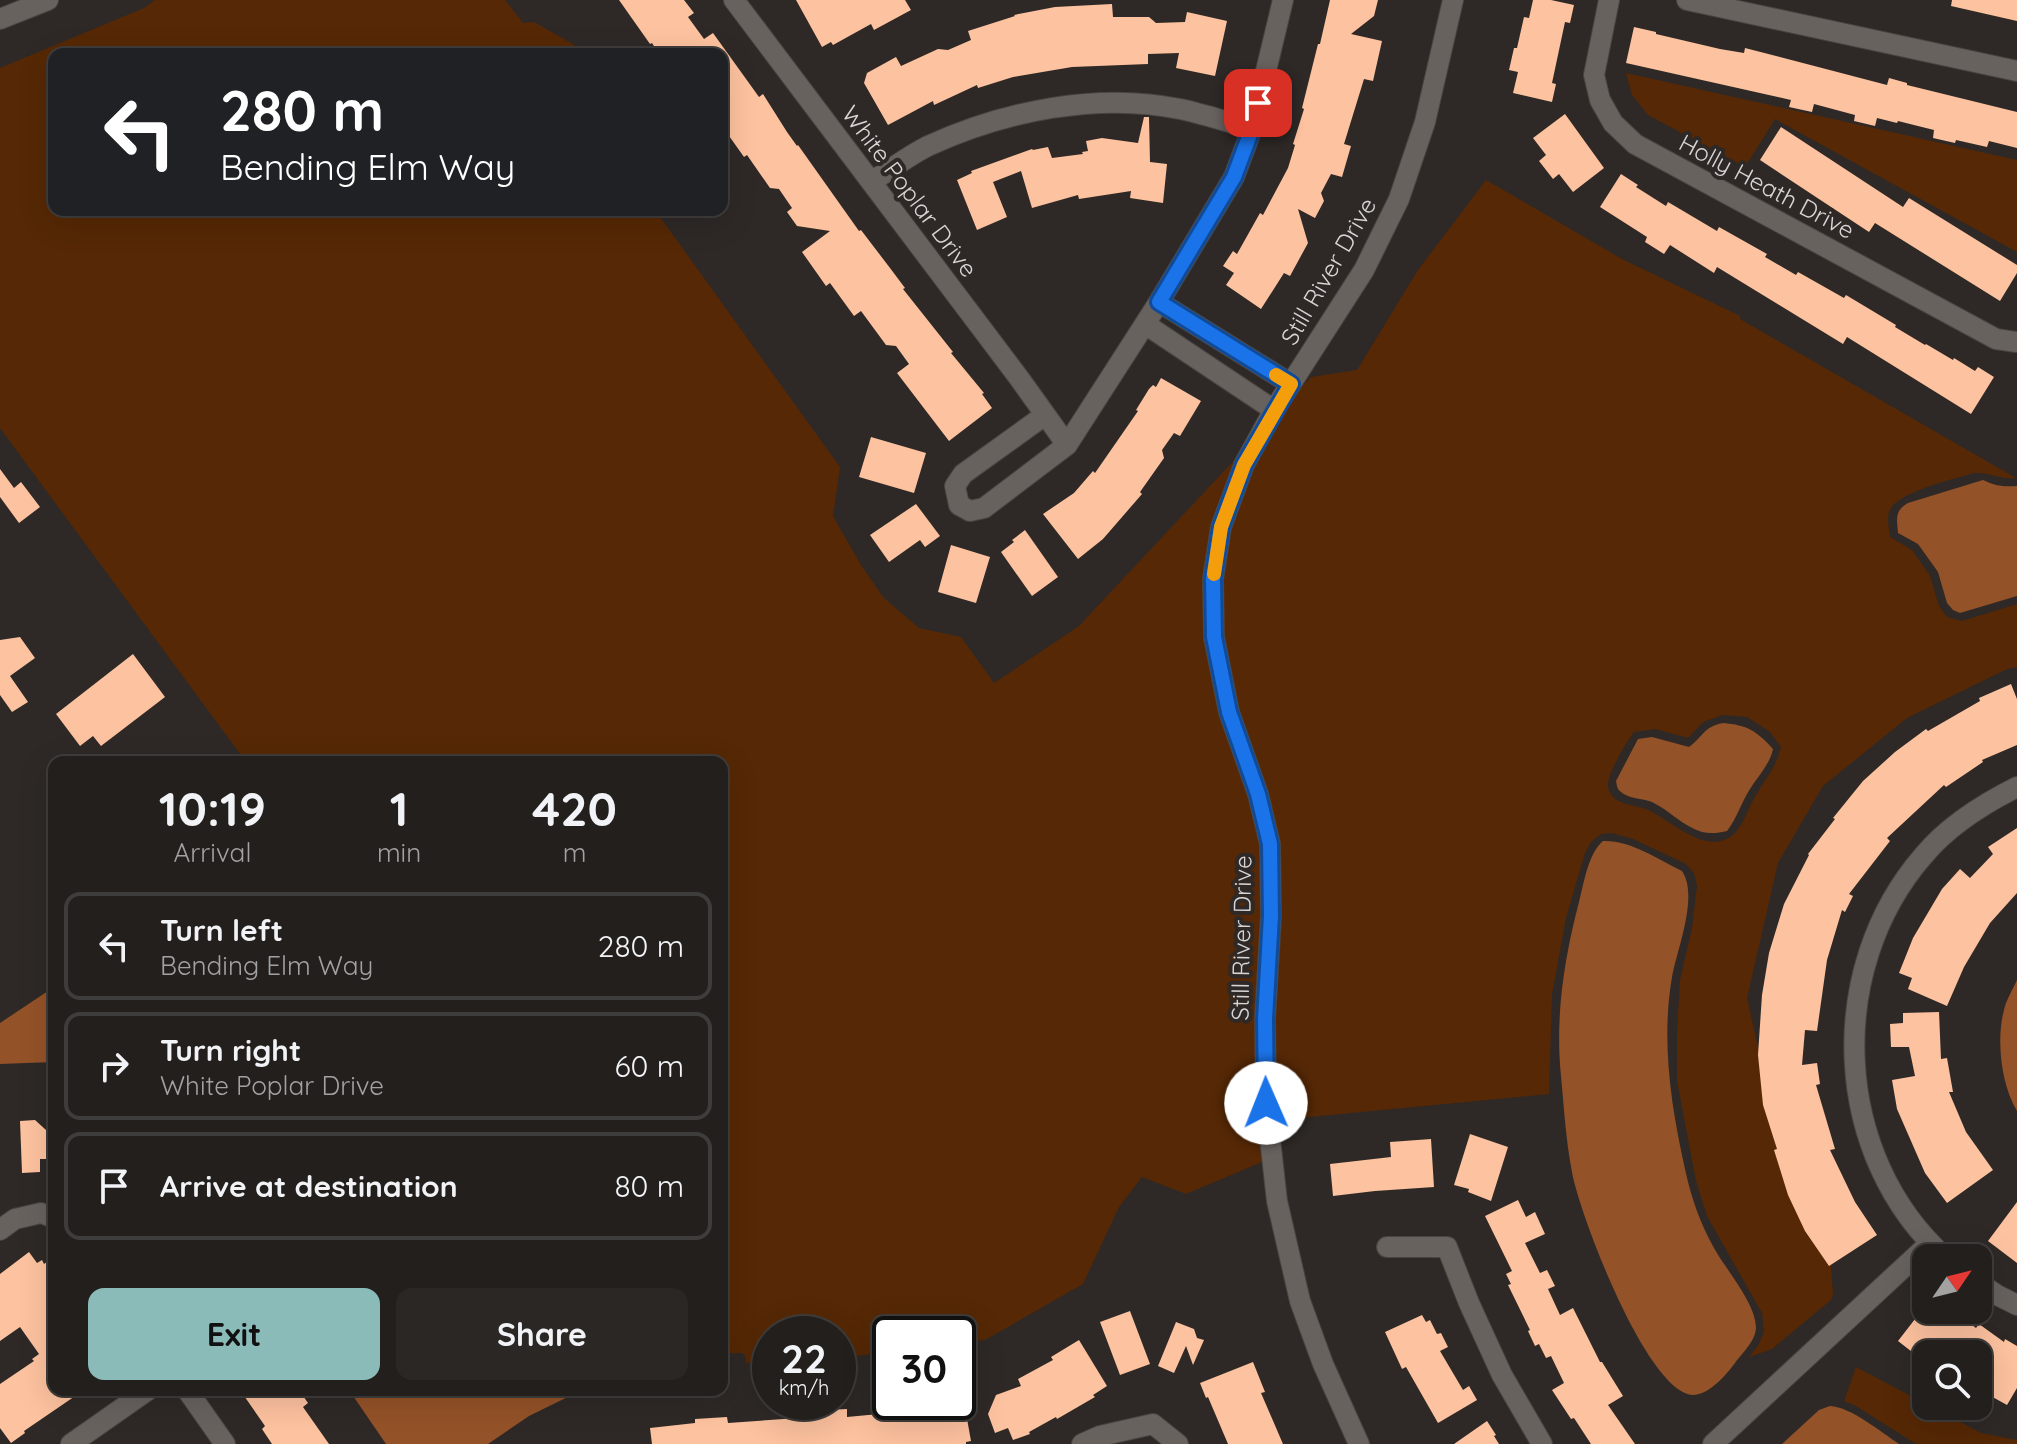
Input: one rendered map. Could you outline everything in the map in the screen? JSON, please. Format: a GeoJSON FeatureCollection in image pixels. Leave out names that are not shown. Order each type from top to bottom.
{"type":"FeatureCollection","features":[{"type":"Feature","properties":{"kind":"street"},"geometry":{"type":"LineString","coordinates":[[0,19],[48,0]]}},
{"type":"Feature","properties":{"kind":"street","name":"White Poplar Drive"},"geometry":{"type":"LineString","coordinates":[[734,0],[1067,445]]}},
{"type":"Feature","properties":{"kind":"street"},"geometry":{"type":"LineString","coordinates":[[1045,415],[963,474],[955,486],[959,505],[970,511],[984,508],[1067,445],[1145,324],[1234,177],[1252,129],[1283,0]]}},
{"type":"Feature","properties":{"kind":"street","name":"Still River Drive"},"geometry":{"type":"LineString","coordinates":[[1359,1444],[1323,1364],[1300,1301],[1277,1201],[1266,1103],[1270,844],[1258,794],[1229,712],[1214,637],[1213,579],[1221,527],[1244,465],[1274,410],[1364,270],[1399,199],[1425,122],[1453,0]]}},
{"type":"Feature","properties":{"kind":"street","name":"Holly Heath Drive"},"geometry":{"type":"LineString","coordinates":[[1609,0],[1594,75],[1600,100],[1613,123],[1635,144],[1996,339],[2017,342]]}},
{"type":"Feature","properties":{"kind":"street"},"geometry":{"type":"LineString","coordinates":[[1687,0],[2017,71]]}},
{"type":"Feature","properties":{"kind":"street"},"geometry":{"type":"LineString","coordinates":[[871,182],[925,148],[971,129],[1043,108],[1126,103],[1178,109],[1252,129]]}},
{"type":"Feature","properties":{"kind":"street"},"geometry":{"type":"LineString","coordinates":[[1159,302],[1291,384]]}},
{"type":"Feature","properties":{"kind":"street"},"geometry":{"type":"LineString","coordinates":[[1145,324],[1274,410]]}},
{"type":"Feature","properties":{"kind":"street"},"geometry":{"type":"LineString","coordinates":[[1217,372],[1232,347]]}},
{"type":"Feature","properties":{"kind":"street"},"geometry":{"type":"LineString","coordinates":[[1713,1444],[1930,1243],[1888,1184],[1872,1150],[1862,1118],[1854,1077],[1859,986],[1871,946],[1888,907],[1924,854],[1965,818],[2017,787]]}},
{"type":"Feature","properties":{"kind":"street"},"geometry":{"type":"LineString","coordinates":[[0,1230],[15,1219],[41,1213],[48,1216]]}},
{"type":"Feature","properties":{"kind":"street"},"geometry":{"type":"LineString","coordinates":[[1387,1247],[1447,1247],[1502,1375],[1542,1444]]}},
{"type":"Feature","properties":{"kind":"street"},"geometry":{"type":"LineString","coordinates":[[1992,1292],[2017,1305]]}},
{"type":"Feature","properties":{"kind":"street"},"geometry":{"type":"LineString","coordinates":[[71,1444],[139,1396]]}},
{"type":"Feature","properties":{"kind":"street"},"geometry":{"type":"LineString","coordinates":[[191,1396],[225,1444]]}},
{"type":"Feature","properties":{"kind":"street"},"geometry":{"type":"LineString","coordinates":[[1082,1444],[1100,1436],[1153,1424],[1178,1444]]}},
{"type":"Feature","properties":{"kind":"shaded area"},"geometry":{"type":"Polygon","coordinates":[[[155,0],[505,0],[523,23],[534,22],[579,48],[48,48],[144,8],[155,0]]]}},
{"type":"Feature","properties":{"kind":"shaded area"},"geometry":{"type":"Polygon","coordinates":[[[48,48],[48,216],[659,216],[840,467],[833,516],[883,597],[919,628],[961,637],[994,683],[1079,626],[1238,456],[1211,527],[1203,580],[1204,638],[1220,715],[1249,798],[1260,846],[1261,917],[1255,1020],[1256,1104],[1262,1162],[1186,1194],[1142,1177],[1119,1207],[1083,1284],[985,1340],[976,1341],[976,1316],[872,1316],[872,1354],[856,1356],[856,1316],[752,1316],[752,1363],[746,1363],[745,1355],[741,1353],[728,1353],[728,756],[242,756],[0,428],[0,68],[48,48]]]}},
{"type":"Feature","properties":{"kind":"shaded area"},"geometry":{"type":"Polygon","coordinates":[[[1626,73],[2017,160],[2017,252],[1775,119],[1745,167],[1648,115],[1632,95],[1626,73]]]}},
{"type":"Feature","properties":{"kind":"shaded area"},"geometry":{"type":"Polygon","coordinates":[[[1486,180],[1622,259],[1740,316],[1740,319],[2016,478],[1974,473],[1927,487],[1902,498],[1889,512],[1888,521],[1890,537],[1912,550],[1930,576],[1939,606],[1947,617],[1962,621],[2017,604],[2017,667],[1907,718],[1823,786],[1778,863],[1747,998],[1777,1132],[1830,1254],[1833,1295],[1831,1300],[1772,1349],[1749,1357],[1764,1332],[1762,1313],[1707,1216],[1696,1181],[1677,1081],[1680,980],[1692,928],[1697,886],[1694,873],[1686,864],[1633,839],[1612,833],[1601,834],[1591,842],[1566,918],[1552,994],[1549,1094],[1278,1120],[1275,1018],[1281,916],[1279,843],[1268,790],[1239,708],[1224,635],[1223,578],[1231,528],[1253,469],[1295,394],[1311,377],[1357,370],[1418,270],[1486,180]],[[1723,715],[1703,722],[1688,738],[1655,729],[1634,732],[1610,775],[1610,793],[1619,801],[1648,810],[1694,837],[1717,842],[1729,838],[1739,828],[1774,767],[1781,747],[1770,732],[1747,717],[1723,715]]]}},
{"type":"Feature","properties":{"kind":"shaded area"},"geometry":{"type":"Polygon","coordinates":[[[1983,480],[2000,486],[2017,486],[2017,596],[1960,613],[1947,603],[1938,572],[1918,544],[1898,533],[1897,516],[1908,503],[1983,480]]]}},
{"type":"Feature","properties":{"kind":"shaded area"},"geometry":{"type":"Polygon","coordinates":[[[1723,723],[1751,730],[1773,749],[1767,765],[1727,831],[1708,833],[1695,830],[1652,802],[1628,796],[1619,790],[1616,781],[1638,739],[1652,737],[1689,747],[1707,729],[1723,723]]]}},
{"type":"Feature","properties":{"kind":"shaded area"},"geometry":{"type":"Polygon","coordinates":[[[1603,841],[1644,851],[1682,871],[1687,882],[1688,908],[1672,977],[1667,1025],[1669,1073],[1676,1121],[1687,1179],[1700,1219],[1714,1248],[1751,1307],[1756,1327],[1751,1342],[1727,1373],[1699,1394],[1693,1395],[1675,1387],[1636,1334],[1587,1224],[1570,1160],[1559,1054],[1562,988],[1585,878],[1590,861],[1603,841]]]}},
{"type":"Feature","properties":{"kind":"shaded area"},"geometry":{"type":"Polygon","coordinates":[[[2017,980],[2017,1111],[2004,1075],[2000,1034],[2004,1010],[2017,980]]]}},
{"type":"Feature","properties":{"kind":"shaded area"},"geometry":{"type":"Polygon","coordinates":[[[48,991],[48,1062],[0,1064],[0,1023],[48,991]]]}},
{"type":"Feature","properties":{"kind":"shaded area"},"geometry":{"type":"Polygon","coordinates":[[[1856,1367],[1912,1397],[1912,1420],[1956,1420],[1981,1433],[2017,1440],[2017,1444],[1916,1444],[1844,1401],[1856,1367]]]}},
{"type":"Feature","properties":{"kind":"shaded area"},"geometry":{"type":"Polygon","coordinates":[[[353,1396],[570,1396],[529,1416],[488,1444],[386,1444],[353,1396]]]}},
{"type":"Feature","properties":{"kind":"shaded area"},"geometry":{"type":"Polygon","coordinates":[[[1830,1406],[1856,1415],[1899,1444],[1782,1444],[1819,1410],[1830,1406]]]}},
{"type":"Feature","properties":{"kind":"building"},"geometry":{"type":"Polygon","coordinates":[[[619,0],[684,0],[694,13],[688,17],[704,39],[713,33],[724,48],[655,48],[619,0]]]}},
{"type":"Feature","properties":{"kind":"building"},"geometry":{"type":"Polygon","coordinates":[[[796,0],[905,0],[911,10],[874,30],[871,24],[833,45],[831,42],[822,47],[796,0]]]}},
{"type":"Feature","properties":{"kind":"building"},"geometry":{"type":"Polygon","coordinates":[[[1330,0],[1378,0],[1374,16],[1351,34],[1382,41],[1373,81],[1364,79],[1344,144],[1351,146],[1342,177],[1331,174],[1321,193],[1324,201],[1315,218],[1298,209],[1308,243],[1290,276],[1284,273],[1261,309],[1226,285],[1234,273],[1223,266],[1233,251],[1237,254],[1260,213],[1263,215],[1288,168],[1330,0]]]}},
{"type":"Feature","properties":{"kind":"building"},"geometry":{"type":"Polygon","coordinates":[[[1533,0],[1574,5],[1570,23],[1565,22],[1552,83],[1556,84],[1552,102],[1513,93],[1518,72],[1509,70],[1524,17],[1529,18],[1533,0]]]}},
{"type":"Feature","properties":{"kind":"building"},"geometry":{"type":"Polygon","coordinates":[[[1952,0],[2017,0],[2017,21],[1951,6],[1952,0]]]}},
{"type":"Feature","properties":{"kind":"building"},"geometry":{"type":"Polygon","coordinates":[[[1112,4],[1113,17],[1149,17],[1156,23],[1185,22],[1187,12],[1227,21],[1215,76],[1176,68],[1179,53],[1148,54],[1148,64],[1072,67],[1013,77],[978,88],[977,85],[934,105],[933,101],[888,125],[864,83],[867,73],[896,57],[901,66],[938,49],[948,50],[971,40],[968,31],[1014,15],[1055,7],[1112,4]]]}},
{"type":"Feature","properties":{"kind":"building"},"geometry":{"type":"Polygon","coordinates":[[[1634,27],[1720,49],[1744,53],[1745,48],[1887,85],[1889,78],[2017,112],[2017,148],[1989,141],[1987,147],[1956,140],[1955,143],[1933,138],[1934,130],[1898,121],[1877,118],[1875,126],[1854,121],[1855,115],[1814,104],[1812,112],[1789,107],[1791,100],[1626,63],[1634,27]]]}},
{"type":"Feature","properties":{"kind":"building"},"geometry":{"type":"Polygon","coordinates":[[[728,54],[759,97],[763,94],[797,146],[984,393],[992,408],[949,441],[897,373],[909,364],[896,346],[886,345],[861,311],[854,316],[830,283],[826,286],[802,252],[830,231],[797,226],[787,212],[792,208],[779,189],[770,188],[747,155],[744,157],[728,134],[728,54]]]}},
{"type":"Feature","properties":{"kind":"building"},"geometry":{"type":"Polygon","coordinates":[[[1565,114],[1604,168],[1573,192],[1559,174],[1553,179],[1539,161],[1546,155],[1533,138],[1565,114]]]}},
{"type":"Feature","properties":{"kind":"building"},"geometry":{"type":"Polygon","coordinates":[[[1144,117],[1149,117],[1150,162],[1167,164],[1163,203],[1130,198],[1131,191],[1079,199],[1078,195],[1032,208],[1021,171],[993,182],[1007,217],[977,230],[957,180],[971,171],[1032,149],[1048,147],[1052,158],[1083,154],[1088,151],[1086,141],[1102,138],[1138,143],[1144,117]]]}},
{"type":"Feature","properties":{"kind":"building"},"geometry":{"type":"Polygon","coordinates":[[[1781,127],[1903,207],[1909,198],[2017,265],[2017,273],[2000,301],[1875,223],[1869,232],[1760,160],[1781,127]]]}},
{"type":"Feature","properties":{"kind":"building"},"geometry":{"type":"Polygon","coordinates":[[[1621,174],[1666,206],[1668,202],[1717,231],[1719,227],[1767,254],[1765,257],[1796,275],[1798,272],[1844,298],[1846,295],[1925,345],[1975,371],[1978,367],[1994,377],[1971,414],[1847,337],[1843,344],[1717,267],[1714,273],[1670,245],[1664,254],[1645,242],[1647,237],[1600,207],[1621,174]]]}},
{"type":"Feature","properties":{"kind":"building"},"geometry":{"type":"Polygon","coordinates":[[[1161,378],[1201,401],[1180,436],[1174,433],[1162,450],[1164,458],[1140,492],[1142,494],[1103,539],[1078,559],[1043,514],[1074,493],[1093,471],[1095,473],[1138,411],[1149,389],[1153,385],[1156,387],[1161,378]]]}},
{"type":"Feature","properties":{"kind":"building"},"geometry":{"type":"Polygon","coordinates":[[[871,437],[926,453],[914,493],[859,477],[871,437]]]}},
{"type":"Feature","properties":{"kind":"building"},"geometry":{"type":"Polygon","coordinates":[[[0,469],[14,488],[21,482],[40,507],[19,523],[0,497],[0,469]]]}},
{"type":"Feature","properties":{"kind":"building"},"geometry":{"type":"Polygon","coordinates":[[[916,504],[940,536],[925,547],[920,540],[889,562],[870,535],[916,504]]]}},
{"type":"Feature","properties":{"kind":"building"},"geometry":{"type":"Polygon","coordinates":[[[1025,530],[1058,577],[1032,596],[1001,552],[1025,530]]]}},
{"type":"Feature","properties":{"kind":"building"},"geometry":{"type":"Polygon","coordinates":[[[951,545],[990,557],[976,603],[938,592],[951,545]]]}},
{"type":"Feature","properties":{"kind":"building"},"geometry":{"type":"Polygon","coordinates":[[[20,637],[35,658],[10,676],[28,702],[12,712],[0,695],[0,640],[20,637]]]}},
{"type":"Feature","properties":{"kind":"building"},"geometry":{"type":"Polygon","coordinates":[[[133,654],[165,697],[101,746],[93,736],[80,746],[56,714],[133,654]]]}},
{"type":"Feature","properties":{"kind":"building"},"geometry":{"type":"Polygon","coordinates":[[[2011,684],[2017,699],[2017,745],[1982,760],[1946,787],[1944,785],[1887,838],[1890,841],[1849,894],[1853,896],[1845,912],[1842,910],[1827,960],[1817,1031],[1805,1030],[1802,1065],[1817,1063],[1820,1084],[1816,1085],[1835,1149],[1830,1150],[1855,1202],[1877,1235],[1829,1266],[1805,1231],[1788,1195],[1763,1105],[1758,1055],[1762,995],[1769,953],[1784,904],[1808,854],[1863,781],[1926,729],[1928,731],[1980,701],[1979,698],[2011,684]]]}},
{"type":"Feature","properties":{"kind":"building"},"geometry":{"type":"Polygon","coordinates":[[[2017,828],[2017,893],[1990,923],[1964,967],[1947,1006],[1908,989],[1912,978],[1899,973],[1913,938],[1942,889],[1960,869],[1970,878],[1993,854],[1988,847],[2017,828]]]}},
{"type":"Feature","properties":{"kind":"building"},"geometry":{"type":"Polygon","coordinates":[[[1939,1012],[1941,1059],[1947,1058],[1953,1092],[1949,1092],[1966,1132],[1993,1170],[1947,1203],[1925,1173],[1897,1109],[1892,1080],[1915,1076],[1909,1047],[1891,1047],[1890,1024],[1903,1023],[1903,1013],[1939,1012]]]}},
{"type":"Feature","properties":{"kind":"building"},"geometry":{"type":"Polygon","coordinates":[[[35,1120],[48,1130],[48,1159],[40,1159],[40,1172],[22,1173],[20,1121],[35,1120]]]}},
{"type":"Feature","properties":{"kind":"building"},"geometry":{"type":"Polygon","coordinates":[[[1470,1134],[1508,1147],[1491,1201],[1454,1185],[1470,1134]]]}},
{"type":"Feature","properties":{"kind":"building"},"geometry":{"type":"Polygon","coordinates":[[[1431,1139],[1434,1187],[1333,1196],[1330,1164],[1391,1157],[1390,1142],[1431,1139]]]}},
{"type":"Feature","properties":{"kind":"building"},"geometry":{"type":"Polygon","coordinates":[[[1518,1200],[1526,1217],[1535,1212],[1545,1234],[1525,1243],[1540,1273],[1547,1270],[1555,1286],[1548,1289],[1560,1315],[1573,1308],[1600,1362],[1623,1396],[1608,1405],[1635,1444],[1591,1444],[1552,1390],[1564,1383],[1551,1356],[1546,1358],[1539,1344],[1535,1346],[1508,1285],[1511,1284],[1506,1274],[1512,1271],[1485,1216],[1518,1200]]]}},
{"type":"Feature","properties":{"kind":"building"},"geometry":{"type":"Polygon","coordinates":[[[2017,1202],[2017,1263],[1988,1241],[2017,1202]]]}},
{"type":"Feature","properties":{"kind":"building"},"geometry":{"type":"Polygon","coordinates":[[[29,1252],[37,1263],[48,1261],[48,1396],[75,1396],[11,1443],[0,1428],[0,1384],[34,1361],[32,1359],[39,1354],[20,1327],[0,1341],[0,1274],[29,1252]]]}},
{"type":"Feature","properties":{"kind":"building"},"geometry":{"type":"Polygon","coordinates":[[[1130,1311],[1150,1364],[1120,1375],[1100,1322],[1130,1311]]]}},
{"type":"Feature","properties":{"kind":"building"},"geometry":{"type":"Polygon","coordinates":[[[1422,1315],[1426,1322],[1430,1320],[1437,1334],[1441,1333],[1448,1347],[1440,1351],[1463,1390],[1469,1386],[1477,1400],[1438,1423],[1406,1367],[1402,1369],[1385,1332],[1422,1315]]]}},
{"type":"Feature","properties":{"kind":"building"},"geometry":{"type":"Polygon","coordinates":[[[1176,1322],[1194,1329],[1197,1338],[1204,1340],[1193,1365],[1186,1346],[1174,1373],[1158,1366],[1176,1322]]]}},
{"type":"Feature","properties":{"kind":"building"},"geometry":{"type":"Polygon","coordinates":[[[1912,1323],[1971,1324],[1976,1328],[1979,1324],[2004,1342],[2005,1339],[2017,1346],[2017,1388],[2007,1405],[1992,1397],[1992,1340],[1912,1340],[1912,1352],[1898,1341],[1912,1323]]]}},
{"type":"Feature","properties":{"kind":"building"},"geometry":{"type":"Polygon","coordinates":[[[1079,1340],[1107,1386],[1093,1395],[1095,1397],[1030,1434],[1013,1440],[1008,1428],[995,1433],[988,1414],[996,1395],[1021,1386],[1018,1379],[1053,1360],[1051,1357],[1079,1340]]]}},
{"type":"Feature","properties":{"kind":"building"},"geometry":{"type":"Polygon","coordinates":[[[1253,1362],[1265,1392],[1261,1393],[1283,1444],[1228,1444],[1200,1383],[1253,1362]]]}},
{"type":"Feature","properties":{"kind":"building"},"geometry":{"type":"Polygon","coordinates":[[[244,1396],[303,1396],[308,1403],[303,1407],[329,1444],[272,1444],[262,1429],[265,1426],[244,1396]]]}},
{"type":"Feature","properties":{"kind":"building"},"geometry":{"type":"Polygon","coordinates":[[[872,1415],[872,1420],[967,1420],[971,1441],[966,1444],[652,1444],[650,1428],[695,1423],[695,1419],[727,1417],[728,1423],[856,1420],[856,1416],[872,1415]]]}},
{"type":"Feature","properties":{"kind":"building"},"geometry":{"type":"Polygon","coordinates":[[[1487,1421],[1499,1444],[1454,1444],[1487,1421]]]}},
{"type":"Feature","properties":{"kind":"slow traffic"},"geometry":{"type":"LineString","coordinates":[[1214,574],[1221,527],[1244,465],[1291,384],[1276,375]]}},
{"type":"Feature","properties":{"kind":"route"},"geometry":{"type":"LineString","coordinates":[[1258,103],[1234,177],[1159,302],[1291,384],[1244,465],[1221,527],[1213,579],[1214,637],[1229,712],[1258,794],[1270,844],[1266,1103]]}}]}
